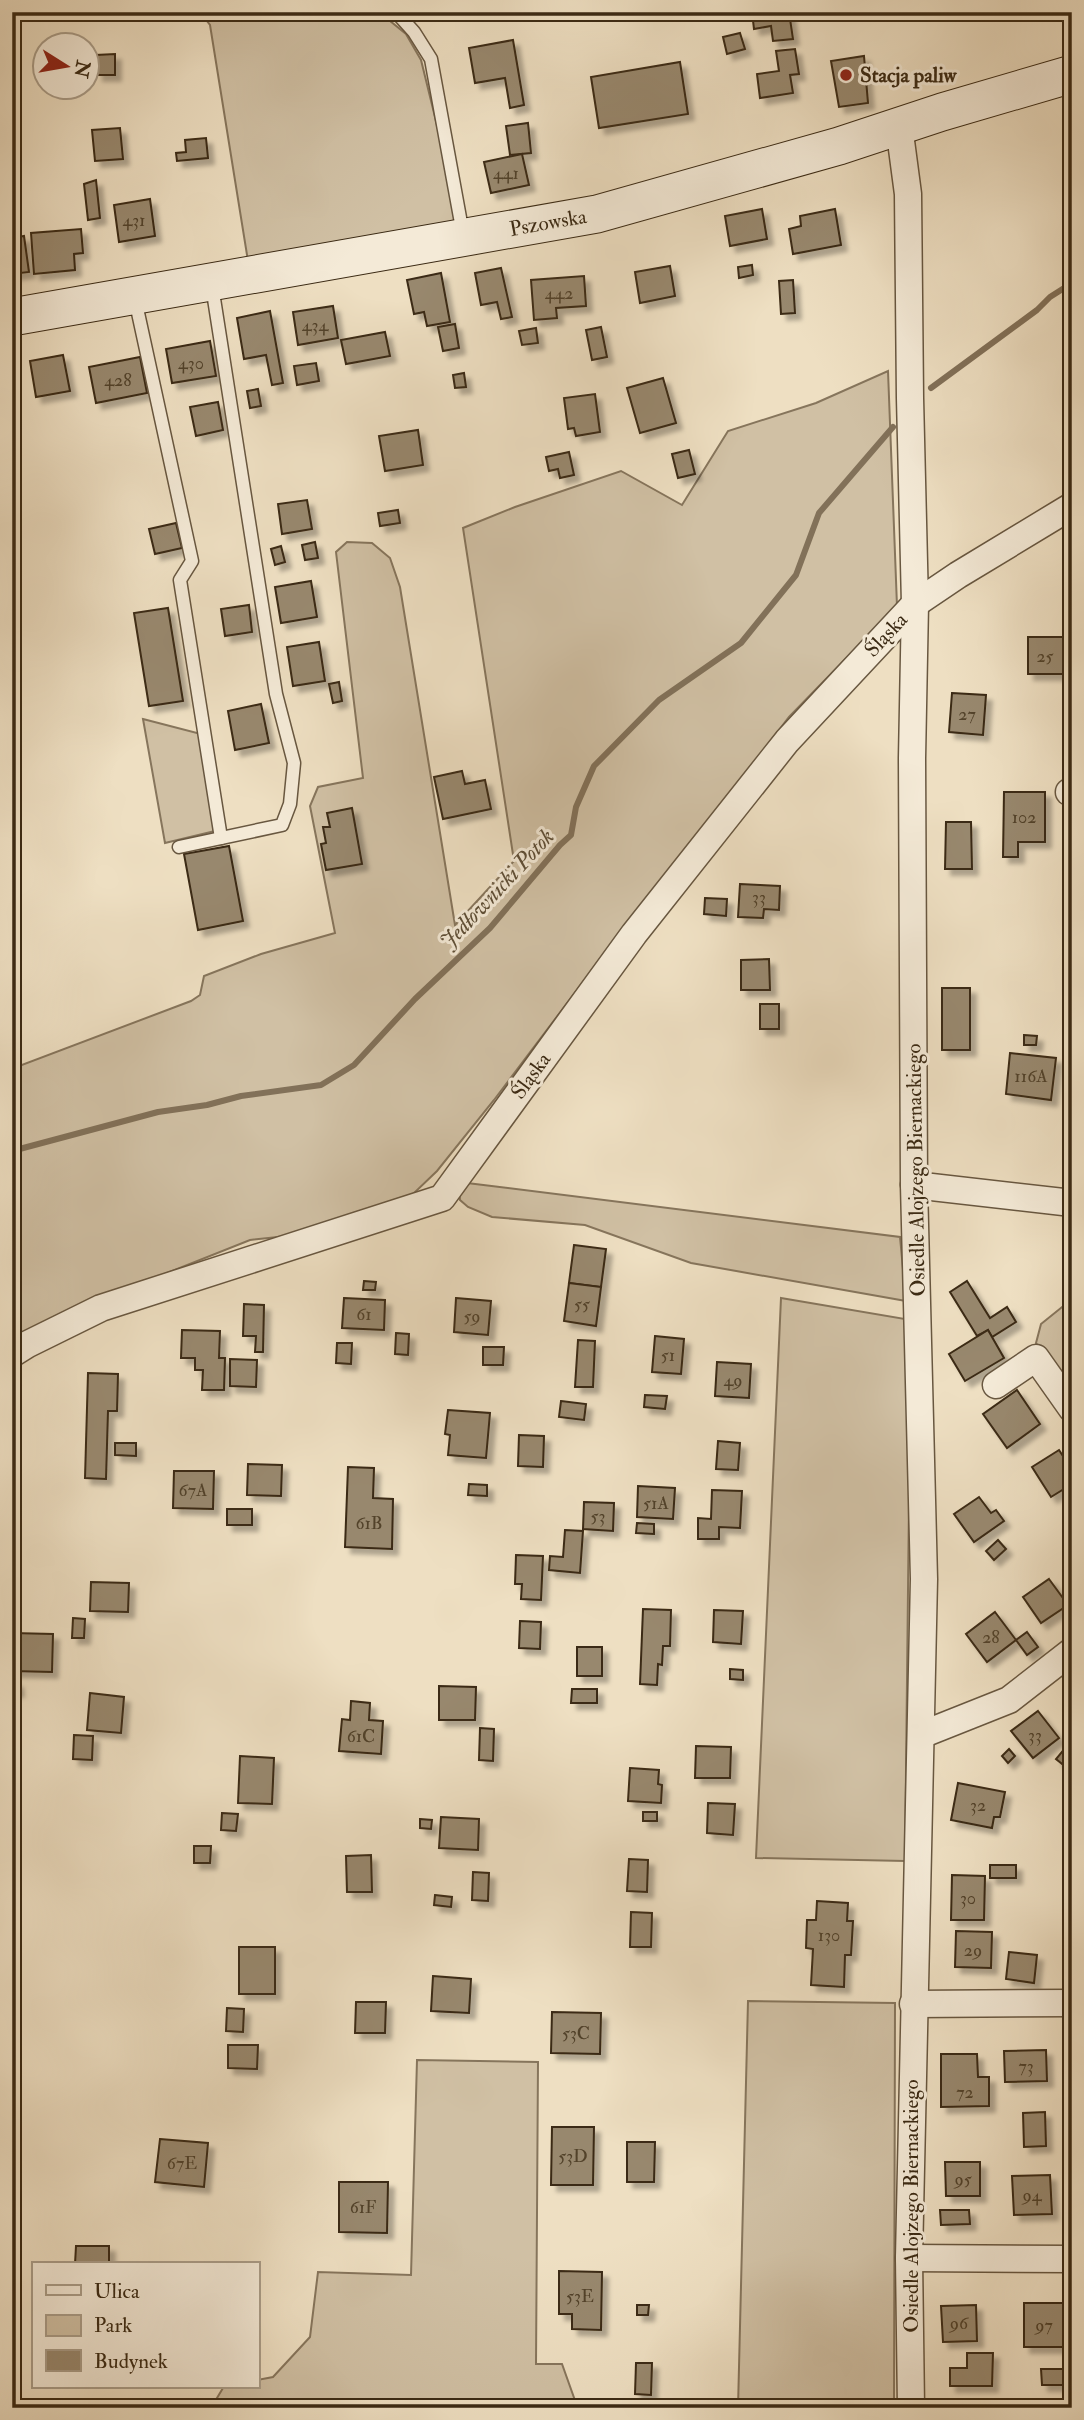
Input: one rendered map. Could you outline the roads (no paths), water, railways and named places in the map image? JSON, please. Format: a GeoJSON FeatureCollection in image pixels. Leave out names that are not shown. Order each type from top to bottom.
{"type":"FeatureCollection","features":[{"type":"Feature","properties":{"kind":"main road","name":"Pszowska"},"geometry":{"type":"LineString","coordinates":[[12,317],[597,214],[839,146],[1072,74]]}},
{"type":"Feature","properties":{"kind":"street","name":"Śląska"},"geometry":{"type":"LineString","coordinates":[[899,126],[908,194],[915,604]]}},
{"type":"Feature","properties":{"kind":"street","name":"Śląska"},"geometry":{"type":"LineString","coordinates":[[12,1354],[101,1308],[442,1198],[634,934],[787,741],[915,604],[1072,506]]}},
{"type":"Feature","properties":{"kind":"street","name":"Osiedle Alojzego Biernackiego"},"geometry":{"type":"LineString","coordinates":[[911,2408],[909,2258],[924,1579],[914,1185],[912,758],[915,604]]}},
{"type":"Feature","properties":{"kind":"street"},"geometry":{"type":"LineString","coordinates":[[914,1185],[1072,1203]]}},
{"type":"Feature","properties":{"kind":"street"},"geometry":{"type":"LineString","coordinates":[[996,1385],[1036,1358],[1072,1409]]}},
{"type":"Feature","properties":{"kind":"street"},"geometry":{"type":"LineString","coordinates":[[921,1735],[1009,1700],[1072,1651]]}},
{"type":"Feature","properties":{"kind":"street"},"geometry":{"type":"LineString","coordinates":[[913,2004],[1072,2003]]}},
{"type":"Feature","properties":{"kind":"street"},"geometry":{"type":"LineString","coordinates":[[909,2258],[1072,2259]]}},
{"type":"Feature","properties":{"kind":"lane"},"geometry":{"type":"LineString","coordinates":[[396,12],[414,32],[431,59],[464,237]]}},
{"type":"Feature","properties":{"kind":"lane"},"geometry":{"type":"LineString","coordinates":[[178,847],[282,825],[290,804],[294,763],[276,694],[212,282]]}},
{"type":"Feature","properties":{"kind":"lane"},"geometry":{"type":"LineString","coordinates":[[134,295],[192,561],[180,580],[221,838]]}},
{"type":"Feature","properties":{"kind":"waterway","name":"Jedłownicki Potok"},"geometry":{"type":"LineString","coordinates":[[931,388],[1072,283]]}},
{"type":"Feature","properties":{"kind":"waterway","name":"Jedłownicki Potok"},"geometry":{"type":"LineString","coordinates":[[12,1151],[158,1112],[207,1105],[241,1096],[321,1085],[354,1065],[415,999],[490,928],[571,835],[576,807],[594,766],[659,700],[741,643],[796,575],[819,513],[893,427]]}},
{"type":"Feature","properties":{"kind":"place","name":"Stacja paliw"},"geometry":{"type":"Point","coordinates":[846,75]}}]}
